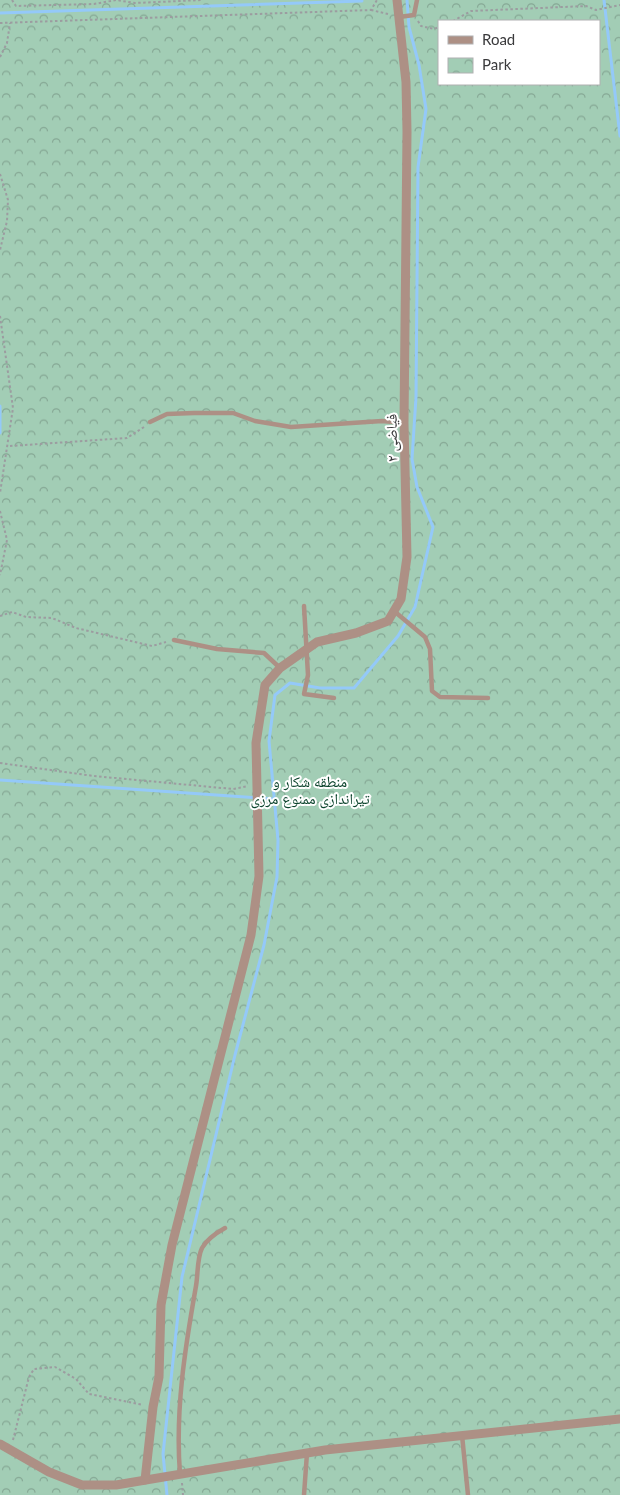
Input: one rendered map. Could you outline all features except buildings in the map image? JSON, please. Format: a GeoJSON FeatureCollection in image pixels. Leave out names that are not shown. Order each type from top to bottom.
{"type":"FeatureCollection","features":[{"type":"Feature","properties":{"kind":"street","name":"فیاضی ۲"},"geometry":{"type":"LineString","coordinates":[[394,611],[401,599],[407,557],[404,423],[407,124],[406,82],[397,0]]}},
{"type":"Feature","properties":{"kind":"street"},"geometry":{"type":"LineString","coordinates":[[149,1480],[153,1407],[159,1378],[160,1305],[172,1246],[251,935],[259,876],[256,743],[260,706],[265,685],[280,668],[317,642],[356,633],[388,621],[394,611]]}},
{"type":"Feature","properties":{"kind":"street"},"geometry":{"type":"LineString","coordinates":[[0,1444],[48,1472],[82,1486],[116,1485],[307,1453],[620,1419]]}},
{"type":"Feature","properties":{"kind":"lane"},"geometry":{"type":"LineString","coordinates":[[400,16],[412,15],[417,0]]}},
{"type":"Feature","properties":{"kind":"lane"},"geometry":{"type":"LineString","coordinates":[[150,422],[167,414],[194,412],[232,413],[255,421],[291,427],[382,421],[404,423]]}},
{"type":"Feature","properties":{"kind":"lane"},"geometry":{"type":"LineString","coordinates":[[304,606],[307,681],[304,694],[334,698]]}},
{"type":"Feature","properties":{"kind":"lane"},"geometry":{"type":"LineString","coordinates":[[394,611],[402,620],[425,637],[430,649],[432,691],[440,697],[488,698]]}},
{"type":"Feature","properties":{"kind":"lane"},"geometry":{"type":"LineString","coordinates":[[174,640],[217,649],[264,653],[280,668]]}},
{"type":"Feature","properties":{"kind":"lane"},"geometry":{"type":"LineString","coordinates":[[177,1476],[180,1400],[188,1328],[202,1249],[214,1234],[225,1228]]}},
{"type":"Feature","properties":{"kind":"lane"},"geometry":{"type":"LineString","coordinates":[[462,1435],[468,1495]]}},
{"type":"Feature","properties":{"kind":"lane"},"geometry":{"type":"LineString","coordinates":[[304,1495],[307,1453]]}},
{"type":"Feature","properties":{"kind":"path"},"geometry":{"type":"LineString","coordinates":[[12,0],[16,6],[86,4],[116,0],[135,3],[202,0]]}},
{"type":"Feature","properties":{"kind":"path"},"geometry":{"type":"LineString","coordinates":[[371,10],[377,0]]}},
{"type":"Feature","properties":{"kind":"path"},"geometry":{"type":"LineString","coordinates":[[455,20],[471,11],[586,6],[596,10],[613,8],[620,5]]}},
{"type":"Feature","properties":{"kind":"path"},"geometry":{"type":"LineString","coordinates":[[0,23],[371,10],[400,16]]}},
{"type":"Feature","properties":{"kind":"path"},"geometry":{"type":"LineString","coordinates":[[412,15],[421,26],[434,29],[438,27]]}},
{"type":"Feature","properties":{"kind":"path"},"geometry":{"type":"LineString","coordinates":[[0,57],[8,43],[10,23]]}},
{"type":"Feature","properties":{"kind":"path"},"geometry":{"type":"LineString","coordinates":[[0,174],[8,200],[7,221],[0,250]]}},
{"type":"Feature","properties":{"kind":"path"},"geometry":{"type":"LineString","coordinates":[[0,316],[13,408],[9,446],[0,493]]}},
{"type":"Feature","properties":{"kind":"path"},"geometry":{"type":"LineString","coordinates":[[9,446],[128,438],[150,422]]}},
{"type":"Feature","properties":{"kind":"path"},"geometry":{"type":"LineString","coordinates":[[0,511],[6,540],[0,575]]}},
{"type":"Feature","properties":{"kind":"path"},"geometry":{"type":"LineString","coordinates":[[0,616],[12,612],[26,617],[52,618],[76,628],[152,646],[174,640]]}},
{"type":"Feature","properties":{"kind":"path"},"geometry":{"type":"LineString","coordinates":[[0,762],[94,776],[233,789],[256,789]]}},
{"type":"Feature","properties":{"kind":"path"},"geometry":{"type":"LineString","coordinates":[[10,1450],[29,1377],[34,1369],[55,1367],[76,1380],[89,1394],[153,1407]]}},
{"type":"Feature","properties":{"kind":"green space","name":"منطقه شکار و تیراندازی ممنوع مرزی"},"geometry":{"type":"Polygon","coordinates":[[[0,0],[620,0],[620,1495],[0,1495],[0,0]]]}},
{"type":"Feature","properties":{"kind":"waterway"},"geometry":{"type":"LineString","coordinates":[[167,1495],[163,1454],[182,1277],[235,1055],[264,945],[277,877],[278,840],[269,741],[275,695],[290,683],[320,688],[354,688],[398,636],[415,607],[433,527],[417,487],[412,459],[416,397],[418,167],[426,109],[419,65],[409,27],[407,0]]}},
{"type":"Feature","properties":{"kind":"waterway"},"geometry":{"type":"LineString","coordinates":[[604,0],[620,136]]}},
{"type":"Feature","properties":{"kind":"waterway"},"geometry":{"type":"LineString","coordinates":[[0,13],[362,1]]}},
{"type":"Feature","properties":{"kind":"waterway"},"geometry":{"type":"LineString","coordinates":[[0,406],[0,433]]}},
{"type":"Feature","properties":{"kind":"waterway"},"geometry":{"type":"LineString","coordinates":[[0,780],[275,799]]}}]}
